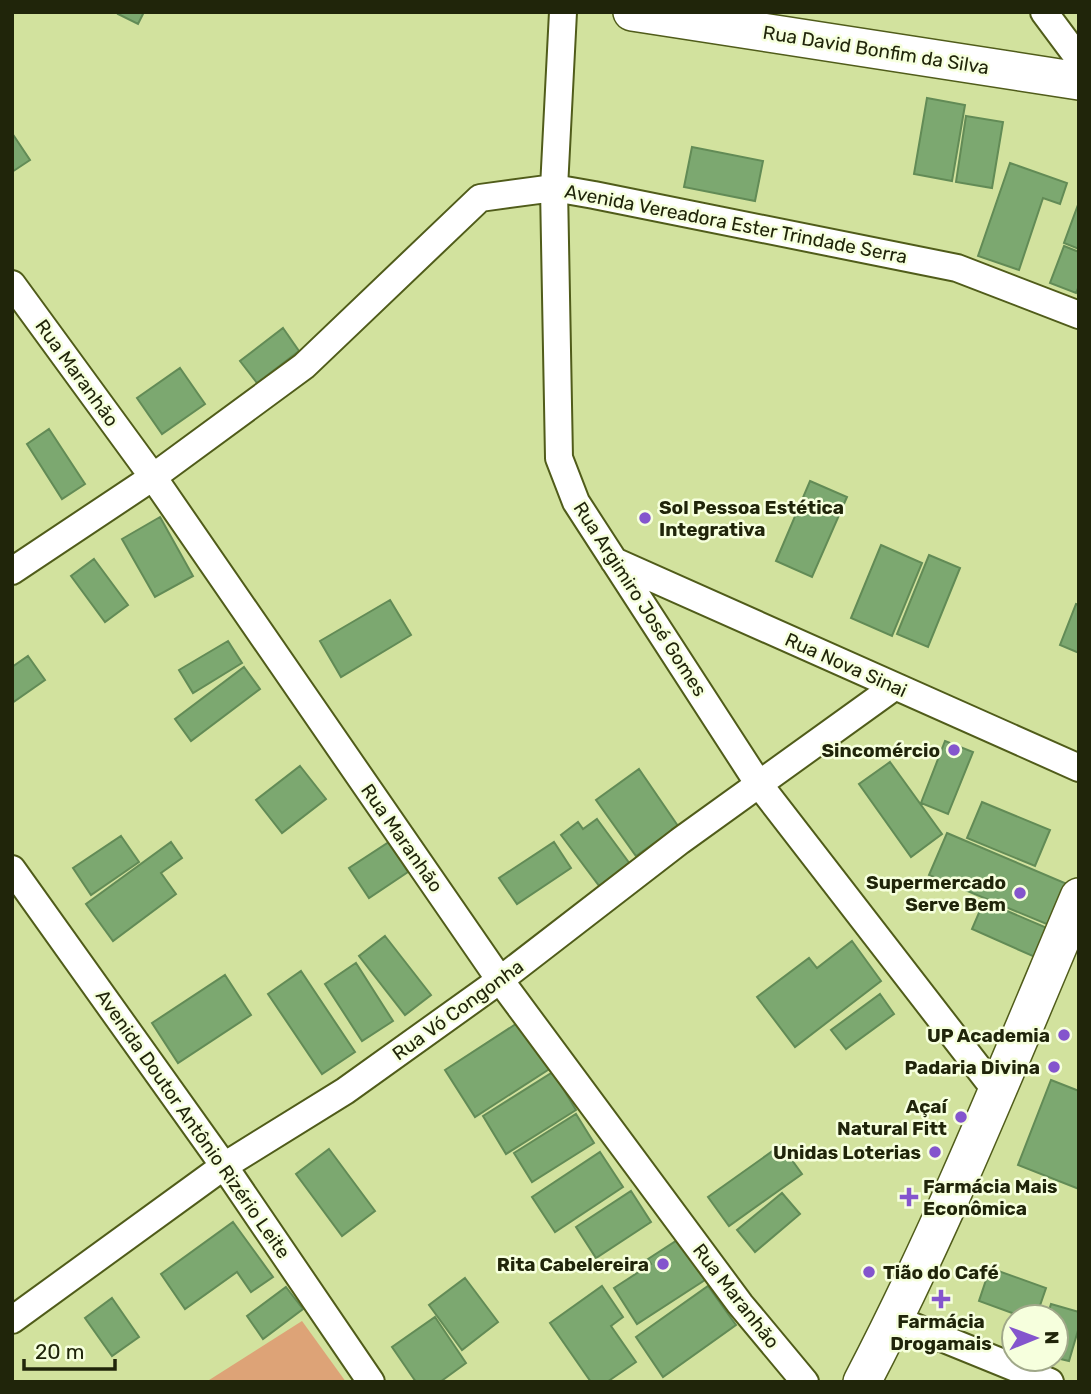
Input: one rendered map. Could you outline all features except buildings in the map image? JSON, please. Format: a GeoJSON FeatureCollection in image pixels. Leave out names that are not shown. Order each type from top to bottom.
{"type":"FeatureCollection","features":[{"type":"Feature","properties":{"kind":"street","name":"Rua Argimiro José Gomes"},"geometry":{"type":"LineString","coordinates":[[563,12],[554,188],[559,457],[576,502],[758,783],[996,1092]]}},
{"type":"Feature","properties":{"kind":"street","name":"Rua David Bonfim da Silva"},"geometry":{"type":"LineString","coordinates":[[632,12],[1079,81]]}},
{"type":"Feature","properties":{"kind":"street"},"geometry":{"type":"LineString","coordinates":[[1044,12],[1079,59]]}},
{"type":"Feature","properties":{"kind":"street","name":"Avenida Vereadora Ester Trindade Serra"},"geometry":{"type":"LineString","coordinates":[[12,571],[153,477],[304,366],[480,198],[554,188],[957,268],[1079,315]]}},
{"type":"Feature","properties":{"kind":"street","name":"Rua Maranhão"},"geometry":{"type":"LineString","coordinates":[[12,284],[153,477],[500,980],[740,1304],[805,1382]]}},
{"type":"Feature","properties":{"kind":"street","name":"Rua Nova Sinai"},"geometry":{"type":"LineString","coordinates":[[614,561],[1079,768]]}},
{"type":"Feature","properties":{"kind":"street","name":"Rua Vó Congonha"},"geometry":{"type":"LineString","coordinates":[[12,1320],[224,1166],[345,1091],[500,980],[758,783],[894,687]]}},
{"type":"Feature","properties":{"kind":"street","name":"Avenida Doutor Antônio Rizério Leite"},"geometry":{"type":"LineString","coordinates":[[12,869],[224,1166],[371,1382]]}},
{"type":"Feature","properties":{"kind":"street"},"geometry":{"type":"LineString","coordinates":[[862,1382],[895,1319],[1079,897]]}},
{"type":"Feature","properties":{"kind":"street"},"geometry":{"type":"LineString","coordinates":[[895,1319],[1050,1382]]}},
{"type":"Feature","properties":{"kind":"shaded area"},"geometry":{"type":"Polygon","coordinates":[[[302,1321],[346,1382],[206,1382],[302,1321]]]}},
{"type":"Feature","properties":{"kind":"place","name":"Sol Pessoa Estética Integrativa"},"geometry":{"type":"Point","coordinates":[645,518]}},
{"type":"Feature","properties":{"kind":"place","name":"Sincomércio"},"geometry":{"type":"Point","coordinates":[954,750]}},
{"type":"Feature","properties":{"kind":"place","name":"Supermercado Serve Bem"},"geometry":{"type":"Point","coordinates":[1020,893]}},
{"type":"Feature","properties":{"kind":"place","name":"UP Academia"},"geometry":{"type":"Point","coordinates":[1064,1035]}},
{"type":"Feature","properties":{"kind":"place","name":"Padaria Divina"},"geometry":{"type":"Point","coordinates":[1054,1067]}},
{"type":"Feature","properties":{"kind":"place","name":"Açaí Natural Fitt"},"geometry":{"type":"Point","coordinates":[961,1117]}},
{"type":"Feature","properties":{"kind":"place","name":"Unidas Loterias"},"geometry":{"type":"Point","coordinates":[935,1152]}},
{"type":"Feature","properties":{"kind":"place","name":"Farmácia Mais Econômica"},"geometry":{"type":"Point","coordinates":[909,1197]}},
{"type":"Feature","properties":{"kind":"place","name":"Rita Cabelereira"},"geometry":{"type":"Point","coordinates":[663,1264]}},
{"type":"Feature","properties":{"kind":"place","name":"Tião do Café"},"geometry":{"type":"Point","coordinates":[869,1272]}},
{"type":"Feature","properties":{"kind":"place","name":"Farmácia Drogamais"},"geometry":{"type":"Point","coordinates":[941,1299]}}]}
